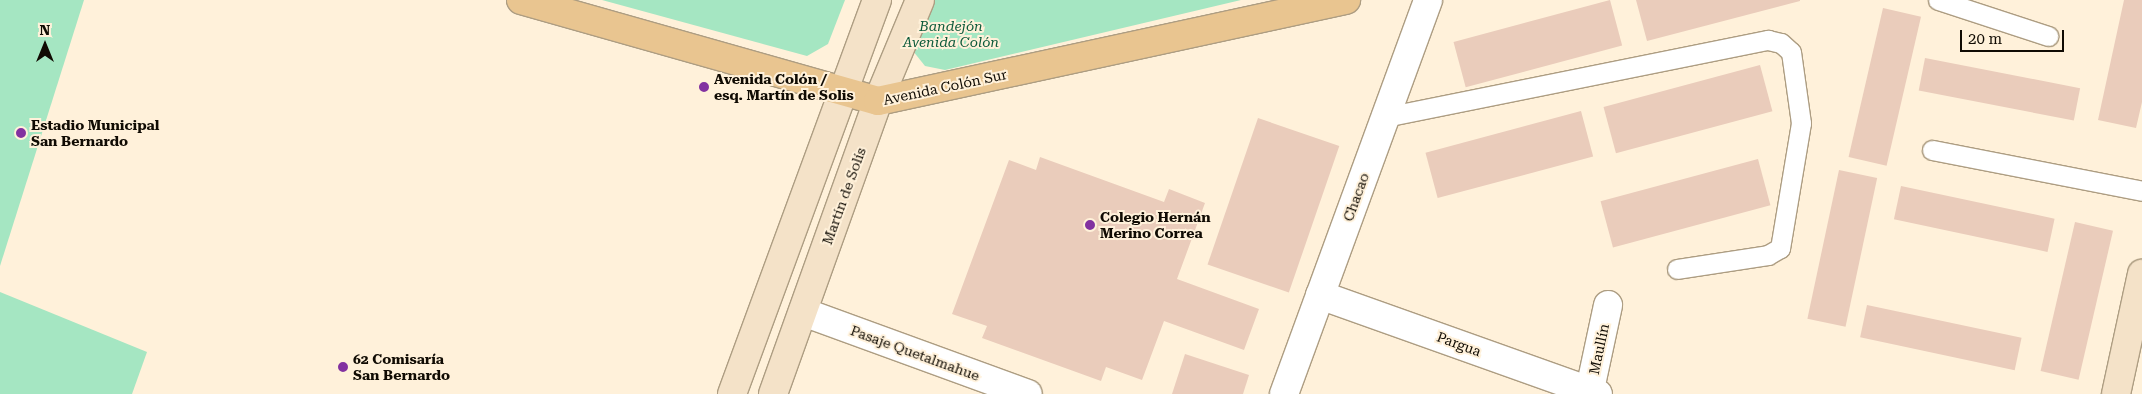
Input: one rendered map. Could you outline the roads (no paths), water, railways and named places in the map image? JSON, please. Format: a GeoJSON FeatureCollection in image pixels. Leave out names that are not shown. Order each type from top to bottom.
{"type":"FeatureCollection","features":[{"type":"Feature","properties":{"kind":"main road","name":"Avenida Colón Sur"},"geometry":{"type":"LineString","coordinates":[[521,0],[878,102],[1346,0]]}},
{"type":"Feature","properties":{"kind":"street"},"geometry":{"type":"LineString","coordinates":[[732,394],[877,0]]}},
{"type":"Feature","properties":{"kind":"street","name":"Martín de Solís"},"geometry":{"type":"LineString","coordinates":[[773,394],[878,102],[920,0]]}},
{"type":"Feature","properties":{"kind":"street","name":"Chacao"},"geometry":{"type":"LineString","coordinates":[[1284,394],[1428,0]]}},
{"type":"Feature","properties":{"kind":"street"},"geometry":{"type":"LineString","coordinates":[[2116,394],[2142,274]]}},
{"type":"Feature","properties":{"kind":"street","name":"Pargua"},"geometry":{"type":"LineString","coordinates":[[1320,295],[1592,393]]}},
{"type":"Feature","properties":{"kind":"street","name":"Maullín"},"geometry":{"type":"LineString","coordinates":[[1592,393],[1608,305]]}},
{"type":"Feature","properties":{"kind":"street","name":"Pasaje Quetalmahue"},"geometry":{"type":"LineString","coordinates":[[803,312],[1028,394]]}},
{"type":"Feature","properties":{"kind":"lane"},"geometry":{"type":"LineString","coordinates":[[1938,0],[2048,36]]}},
{"type":"Feature","properties":{"kind":"lane"},"geometry":{"type":"LineString","coordinates":[[1385,117],[1768,40],[1781,43],[1791,52],[1801,123],[1780,248],[1768,256],[1677,269]]}},
{"type":"Feature","properties":{"kind":"lane"},"geometry":{"type":"LineString","coordinates":[[1932,150],[2142,191]]}},
{"type":"Feature","properties":{"kind":"place","name":"Avenida Colón / esq. Martín de Solis"},"geometry":{"type":"Point","coordinates":[704,87]}},
{"type":"Feature","properties":{"kind":"place","name":"Estadio Municipal San Bernardo"},"geometry":{"type":"Point","coordinates":[21,133]}},
{"type":"Feature","properties":{"kind":"place","name":"Colegio Hernán Merino Correa"},"geometry":{"type":"Point","coordinates":[1090,225]}},
{"type":"Feature","properties":{"kind":"place","name":"62 Comisaría San Bernardo"},"geometry":{"type":"Point","coordinates":[343,367]}},
{"type":"Feature","properties":{"kind":"park label","name":"Bandejón Avenida Colón"},"geometry":{"type":"Point","coordinates":[951,34]}}]}
